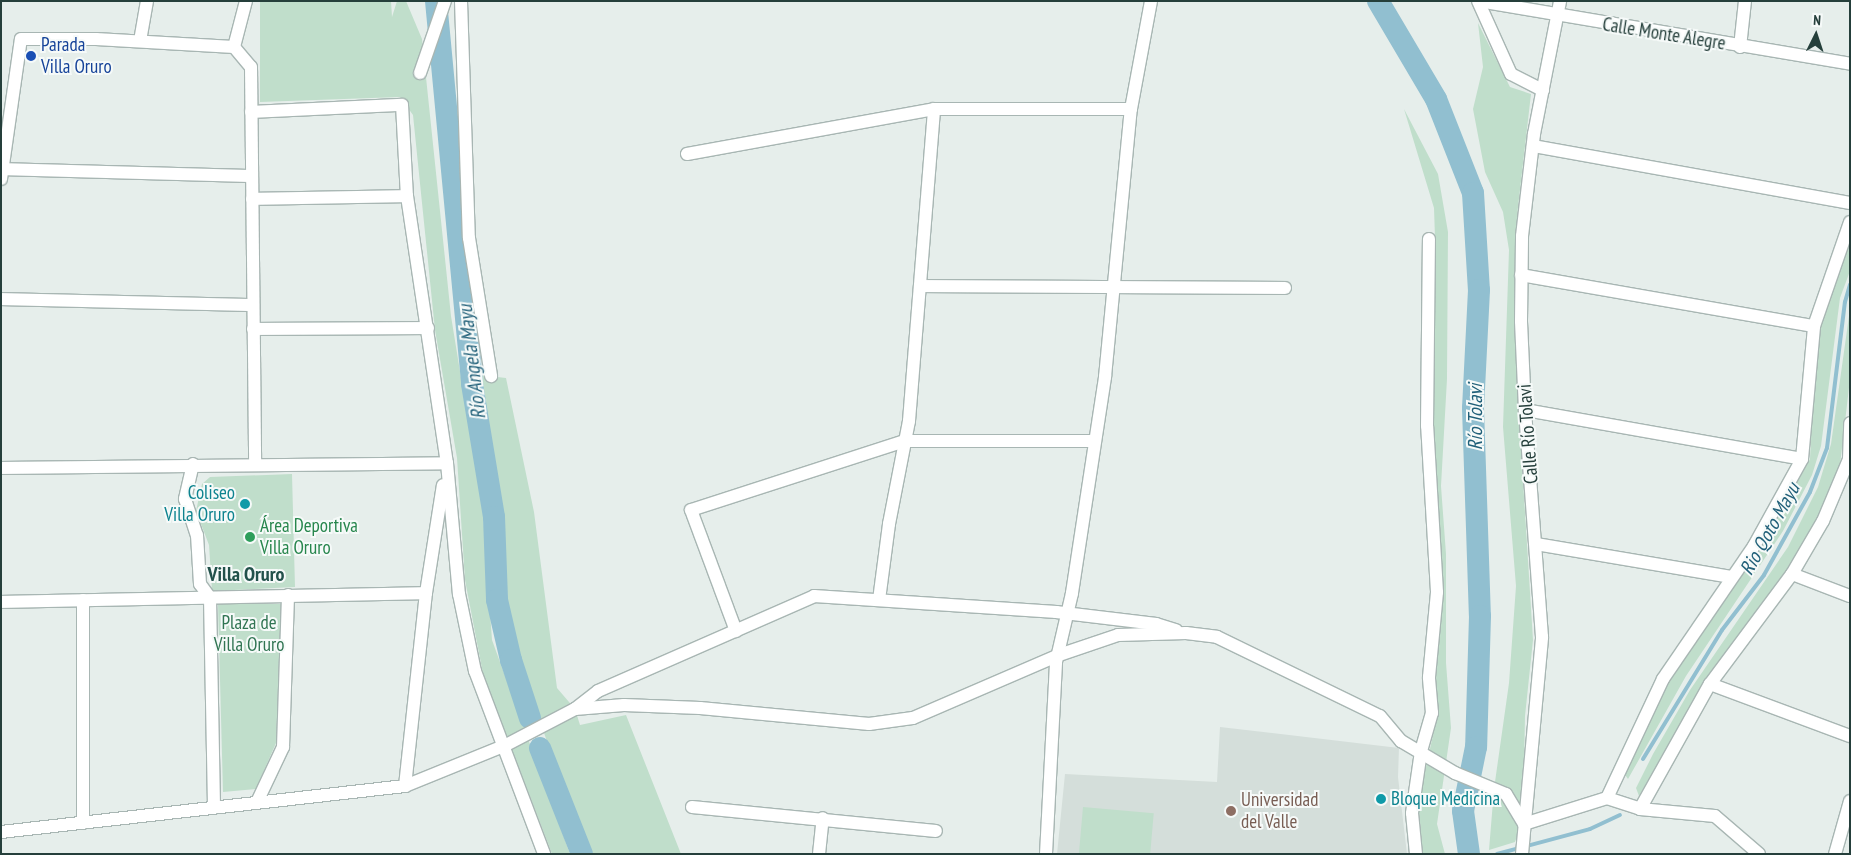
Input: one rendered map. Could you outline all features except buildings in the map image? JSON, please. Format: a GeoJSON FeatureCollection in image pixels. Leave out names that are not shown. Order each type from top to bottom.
{"type":"FeatureCollection","features":[{"type":"Feature","properties":{"kind":"street"},"geometry":{"type":"LineString","coordinates":[[140,41],[147,1]]}},
{"type":"Feature","properties":{"kind":"street"},"geometry":{"type":"LineString","coordinates":[[234,47],[246,1]]}},
{"type":"Feature","properties":{"kind":"street"},"geometry":{"type":"LineString","coordinates":[[420,73],[445,1]]}},
{"type":"Feature","properties":{"kind":"street"},"geometry":{"type":"LineString","coordinates":[[462,1],[470,238],[491,376]]}},
{"type":"Feature","properties":{"kind":"street"},"geometry":{"type":"LineString","coordinates":[[1046,854],[1059,655],[1093,440],[1105,377],[1131,109],[1151,1]]}},
{"type":"Feature","properties":{"kind":"street"},"geometry":{"type":"LineString","coordinates":[[1478,1],[1511,74],[1543,90]]}},
{"type":"Feature","properties":{"kind":"street","name":"Calle Monte Alegre"},"geometry":{"type":"LineString","coordinates":[[1478,1],[1558,17],[1850,64]]}},
{"type":"Feature","properties":{"kind":"street","name":"Calle Río Tolavi"},"geometry":{"type":"LineString","coordinates":[[1522,854],[1542,637],[1525,410],[1521,275],[1533,146],[1560,1]]}},
{"type":"Feature","properties":{"kind":"street"},"geometry":{"type":"LineString","coordinates":[[1740,47],[1745,1]]}},
{"type":"Feature","properties":{"kind":"street"},"geometry":{"type":"LineString","coordinates":[[252,176],[2,174],[21,39],[140,41],[234,47],[251,67],[255,464]]}},
{"type":"Feature","properties":{"kind":"street"},"geometry":{"type":"LineString","coordinates":[[251,112],[402,105],[407,196],[447,463],[453,552],[475,671],[506,745],[526,810],[544,854]]}},
{"type":"Feature","properties":{"kind":"street"},"geometry":{"type":"LineString","coordinates":[[687,154],[934,109],[1131,109]]}},
{"type":"Feature","properties":{"kind":"street"},"geometry":{"type":"LineString","coordinates":[[879,600],[905,441],[934,109]]}},
{"type":"Feature","properties":{"kind":"street"},"geometry":{"type":"LineString","coordinates":[[1533,146],[1850,203]]}},
{"type":"Feature","properties":{"kind":"street"},"geometry":{"type":"LineString","coordinates":[[252,199],[407,196]]}},
{"type":"Feature","properties":{"kind":"street"},"geometry":{"type":"LineString","coordinates":[[1606,798],[1663,679],[1754,546],[1802,459],[1814,326],[1850,222]]}},
{"type":"Feature","properties":{"kind":"street"},"geometry":{"type":"LineString","coordinates":[[1416,854],[1412,814],[1420,751],[1432,713],[1429,677],[1437,592],[1427,426],[1429,239]]}},
{"type":"Feature","properties":{"kind":"street"},"geometry":{"type":"LineString","coordinates":[[1521,275],[1814,326]]}},
{"type":"Feature","properties":{"kind":"street"},"geometry":{"type":"LineString","coordinates":[[920,286],[1114,289],[1285,288]]}},
{"type":"Feature","properties":{"kind":"street"},"geometry":{"type":"LineString","coordinates":[[1,300],[253,305]]}},
{"type":"Feature","properties":{"kind":"street"},"geometry":{"type":"LineString","coordinates":[[253,329],[428,328]]}},
{"type":"Feature","properties":{"kind":"street"},"geometry":{"type":"LineString","coordinates":[[1525,410],[1802,459]]}},
{"type":"Feature","properties":{"kind":"street"},"geometry":{"type":"LineString","coordinates":[[1640,809],[1710,684],[1792,574],[1823,521],[1849,460],[1850,423]]}},
{"type":"Feature","properties":{"kind":"street"},"geometry":{"type":"LineString","coordinates":[[736,631],[691,510],[905,441],[1093,440]]}},
{"type":"Feature","properties":{"kind":"street"},"geometry":{"type":"LineString","coordinates":[[1,468],[193,464],[447,463]]}},
{"type":"Feature","properties":{"kind":"street"},"geometry":{"type":"LineString","coordinates":[[405,786],[426,593],[447,463]]}},
{"type":"Feature","properties":{"kind":"street"},"geometry":{"type":"LineString","coordinates":[[193,464],[185,499],[197,535],[200,584],[210,598],[214,808]]}},
{"type":"Feature","properties":{"kind":"street"},"geometry":{"type":"LineString","coordinates":[[1536,544],[1731,577]]}},
{"type":"Feature","properties":{"kind":"street"},"geometry":{"type":"LineString","coordinates":[[1792,574],[1850,596]]}},
{"type":"Feature","properties":{"kind":"street"},"geometry":{"type":"LineString","coordinates":[[1,602],[426,593]]}},
{"type":"Feature","properties":{"kind":"street"},"geometry":{"type":"LineString","coordinates":[[258,800],[283,747],[288,595]]}},
{"type":"Feature","properties":{"kind":"street"},"geometry":{"type":"LineString","coordinates":[[1,832],[214,808],[258,800],[405,786],[506,745],[575,709],[598,691],[814,596],[1067,613],[1156,624],[1186,633]]}},
{"type":"Feature","properties":{"kind":"street"},"geometry":{"type":"LineString","coordinates":[[83,600],[83,823]]}},
{"type":"Feature","properties":{"kind":"street"},"geometry":{"type":"LineString","coordinates":[[575,709],[624,705],[700,708],[869,724],[914,718],[1059,655],[1118,635],[1186,633],[1217,637],[1349,698],[1380,716],[1401,741],[1455,773],[1506,794],[1524,824],[1606,798],[1640,809],[1715,816],[1759,854]]}},
{"type":"Feature","properties":{"kind":"street"},"geometry":{"type":"LineString","coordinates":[[1710,684],[1850,736]]}},
{"type":"Feature","properties":{"kind":"street"},"geometry":{"type":"LineString","coordinates":[[1835,854],[1850,801]]}},
{"type":"Feature","properties":{"kind":"street"},"geometry":{"type":"LineString","coordinates":[[692,808],[823,818],[936,831]]}},
{"type":"Feature","properties":{"kind":"street"},"geometry":{"type":"LineString","coordinates":[[819,854],[823,818]]}},
{"type":"Feature","properties":{"kind":"shaded area","name":"Universidad del Valle"},"geometry":{"type":"Polygon","coordinates":[[[1220,727],[1399,748],[1398,777],[1407,854],[1057,854],[1065,774],[1217,782],[1220,727]]]}},
{"type":"Feature","properties":{"kind":"green space"},"geometry":{"type":"Polygon","coordinates":[[[260,1],[391,1],[392,17],[397,1],[406,1],[422,39],[451,316],[483,513],[492,640],[570,854],[552,854],[483,674],[465,580],[457,458],[435,330],[413,115],[400,97],[260,102],[260,1]]]}},
{"type":"Feature","properties":{"kind":"green space"},"geometry":{"type":"Polygon","coordinates":[[[1478,23],[1510,87],[1531,94],[1517,216],[1515,272],[1518,400],[1533,640],[1525,716],[1523,819],[1515,842],[1489,850],[1494,789],[1509,683],[1516,586],[1503,427],[1509,250],[1503,212],[1485,172],[1473,109],[1483,67],[1478,23]]]}},
{"type":"Feature","properties":{"kind":"green space"},"geometry":{"type":"Polygon","coordinates":[[[1404,109],[1438,174],[1448,232],[1447,379],[1441,486],[1446,554],[1446,663],[1451,728],[1437,824],[1445,854],[1423,854],[1418,802],[1438,713],[1435,677],[1441,615],[1440,524],[1434,481],[1432,356],[1436,268],[1434,208],[1404,109]]]}},
{"type":"Feature","properties":{"kind":"green space"},"geometry":{"type":"Polygon","coordinates":[[[1850,238],[1850,271],[1840,298],[1821,446],[1812,475],[1783,531],[1686,676],[1628,779],[1623,772],[1667,681],[1759,551],[1810,459],[1814,372],[1821,325],[1850,238]]]}},
{"type":"Feature","properties":{"kind":"green space"},"geometry":{"type":"Polygon","coordinates":[[[1850,309],[1850,379],[1840,465],[1818,522],[1788,572],[1705,683],[1639,796],[1636,788],[1653,754],[1690,690],[1788,547],[1818,487],[1831,444],[1850,309]]]}},
{"type":"Feature","properties":{"kind":"green space"},"geometry":{"type":"Polygon","coordinates":[[[480,375],[506,378],[534,512],[557,688],[575,709],[580,725],[626,715],[681,854],[593,854],[554,762],[519,660],[508,606],[501,509],[478,414],[480,375]]]}},
{"type":"Feature","properties":{"kind":"green space","name":"Área Deportiva Villa Oruro"},"geometry":{"type":"Polygon","coordinates":[[[292,474],[295,587],[212,591],[209,545],[196,511],[202,484],[210,477],[292,474]]]}},
{"type":"Feature","properties":{"kind":"green space","name":"Plaza de Villa Oruro"},"geometry":{"type":"Polygon","coordinates":[[[218,604],[281,604],[276,743],[256,789],[223,792],[218,604]]]}},
{"type":"Feature","properties":{"kind":"green space"},"geometry":{"type":"Polygon","coordinates":[[[1083,807],[1154,813],[1150,854],[1079,854],[1083,807]]]}},
{"type":"Feature","properties":{"kind":"waterway","name":"Río Angela Mayu"},"geometry":{"type":"LineString","coordinates":[[436,1],[472,384],[494,517],[497,600],[511,660],[530,718]]}},
{"type":"Feature","properties":{"kind":"waterway","name":"Río Tolavi"},"geometry":{"type":"LineString","coordinates":[[1378,1],[1436,99],[1473,193],[1479,290],[1473,408],[1480,616],[1476,747],[1463,811],[1469,854]]}},
{"type":"Feature","properties":{"kind":"waterway","name":"Rio Qoto Mayu"},"geometry":{"type":"LineString","coordinates":[[1643,759],[1722,630],[1764,575],[1810,492],[1827,448],[1845,302],[1850,285]]}},
{"type":"Feature","properties":{"kind":"waterway","name":"Río Angela Mayu"},"geometry":{"type":"LineString","coordinates":[[540,748],[582,854]]}},
{"type":"Feature","properties":{"kind":"waterway"},"geometry":{"type":"LineString","coordinates":[[1497,854],[1590,829],[1620,815]]}},
{"type":"Feature","properties":{"kind":"place","name":"Parada Villa Oruro"},"geometry":{"type":"Point","coordinates":[31,56]}},
{"type":"Feature","properties":{"kind":"place","name":"Coliseo Villa Oruro"},"geometry":{"type":"Point","coordinates":[245,504]}},
{"type":"Feature","properties":{"kind":"place","name":"Área Deportiva Villa Oruro"},"geometry":{"type":"Point","coordinates":[250,537]}},
{"type":"Feature","properties":{"kind":"place","name":"Bloque Medicina"},"geometry":{"type":"Point","coordinates":[1381,799]}},
{"type":"Feature","properties":{"kind":"place","name":"Universidad del Valle"},"geometry":{"type":"Point","coordinates":[1231,811]}},
{"type":"Feature","properties":{"kind":"district","name":"Villa Oruro"},"geometry":{"type":"Point","coordinates":[246,574]}}]}
